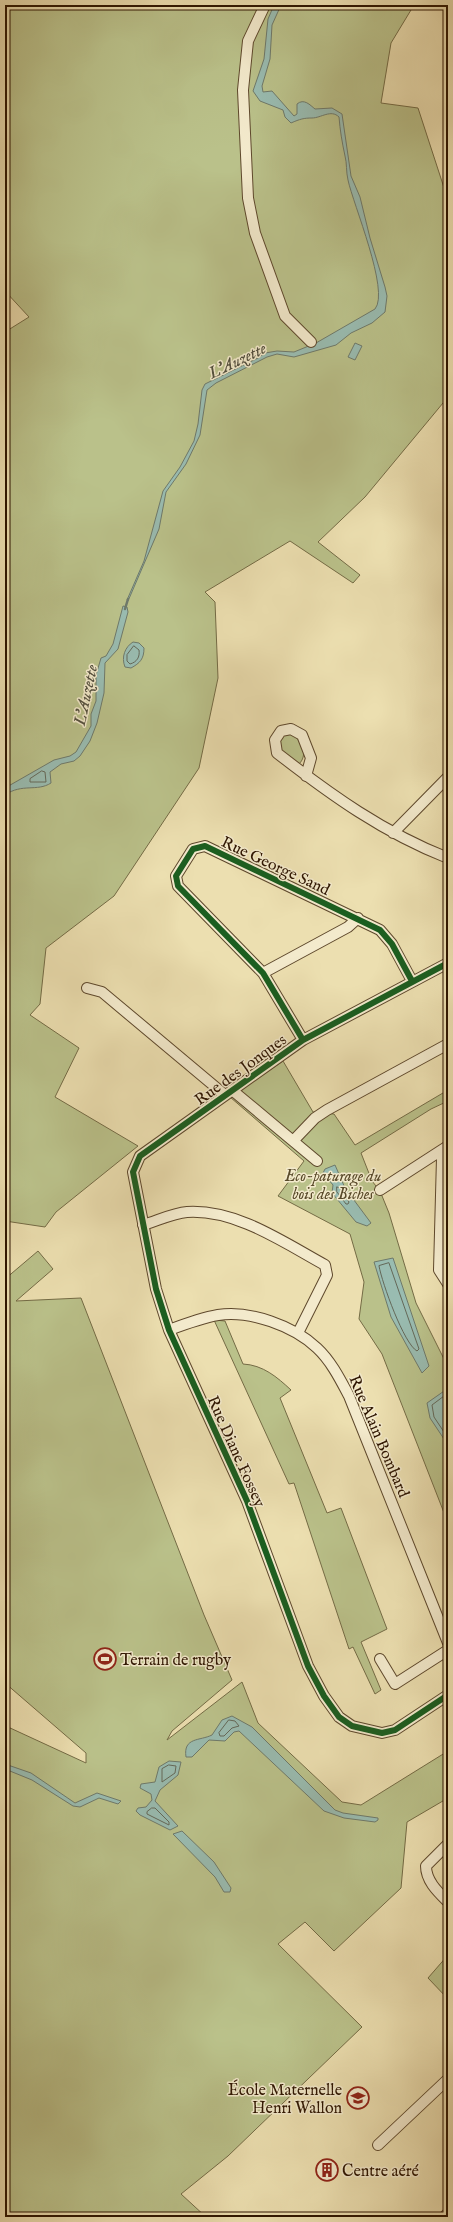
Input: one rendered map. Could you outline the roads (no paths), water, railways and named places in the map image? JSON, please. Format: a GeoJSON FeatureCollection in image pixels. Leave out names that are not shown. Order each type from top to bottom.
{"type":"FeatureCollection","features":[{"type":"Feature","properties":{"kind":"street"},"geometry":{"type":"LineString","coordinates":[[265,5],[248,41],[243,90],[248,198],[255,233],[285,316],[311,342]]}},
{"type":"Feature","properties":{"kind":"street"},"geometry":{"type":"LineString","coordinates":[[306,776],[311,758],[302,735],[291,730],[281,731],[275,740],[277,753],[306,776],[362,816],[420,847],[448,858]]}},
{"type":"Feature","properties":{"kind":"street"},"geometry":{"type":"LineString","coordinates":[[393,833],[448,777]]}},
{"type":"Feature","properties":{"kind":"street","name":"Rue George Sand"},"geometry":{"type":"LineString","coordinates":[[302,1040],[263,973],[178,886],[176,876],[193,849],[205,846],[358,918],[380,930],[392,944],[412,981]]}},
{"type":"Feature","properties":{"kind":"street"},"geometry":{"type":"LineString","coordinates":[[263,973],[348,927],[358,918]]}},
{"type":"Feature","properties":{"kind":"street","name":"Rue des Jonques"},"geometry":{"type":"LineString","coordinates":[[195,1117],[302,1040],[448,963]]}},
{"type":"Feature","properties":{"kind":"street"},"geometry":{"type":"LineString","coordinates":[[87,988],[102,992],[228,1092],[293,1141],[316,1161]]}},
{"type":"Feature","properties":{"kind":"street"},"geometry":{"type":"LineString","coordinates":[[293,1141],[315,1118],[327,1110],[448,1044]]}},
{"type":"Feature","properties":{"kind":"street","name":"Rue Diane Fossey"},"geometry":{"type":"LineString","coordinates":[[195,1117],[140,1156],[134,1165],[133,1179],[156,1290],[169,1330],[247,1501],[308,1666],[324,1696],[339,1717],[352,1726],[382,1733],[396,1730],[448,1695]]}},
{"type":"Feature","properties":{"kind":"street"},"geometry":{"type":"LineString","coordinates":[[380,1190],[448,1146]]}},
{"type":"Feature","properties":{"kind":"street"},"geometry":{"type":"LineString","coordinates":[[439,1152],[442,1158],[439,1270],[448,1284]]}},
{"type":"Feature","properties":{"kind":"street"},"geometry":{"type":"LineString","coordinates":[[143,1225],[186,1212],[218,1213],[260,1230],[325,1265],[326,1275],[298,1333]]}},
{"type":"Feature","properties":{"kind":"street","name":"Rue Alain Bombard"},"geometry":{"type":"LineString","coordinates":[[169,1330],[197,1320],[222,1315],[253,1317],[298,1333],[317,1348],[333,1367],[349,1396],[448,1643]]}},
{"type":"Feature","properties":{"kind":"street"},"geometry":{"type":"LineString","coordinates":[[380,1658],[395,1684],[448,1650]]}},
{"type":"Feature","properties":{"kind":"street"},"geometry":{"type":"LineString","coordinates":[[448,1844],[426,1866],[426,1873],[436,1889],[448,1902]]}},
{"type":"Feature","properties":{"kind":"street"},"geometry":{"type":"LineString","coordinates":[[378,2145],[448,2079]]}},
{"type":"Feature","properties":{"kind":"street"},"geometry":{"type":"LineString","coordinates":[[444,2217],[448,2213]]}},
{"type":"Feature","properties":{"kind":"water"},"geometry":{"type":"Polygon","coordinates":[[[274,5],[281,5],[272,25],[270,59],[262,86],[263,92],[272,91],[294,116],[297,114],[297,104],[300,102],[307,103],[315,109],[332,108],[342,114],[351,176],[360,197],[387,296],[385,312],[372,323],[351,333],[336,345],[294,357],[277,354],[267,357],[216,383],[207,390],[200,435],[186,464],[166,492],[159,529],[128,601],[127,600],[144,561],[163,491],[180,467],[194,441],[198,424],[202,390],[205,384],[258,358],[265,353],[277,351],[294,352],[316,343],[375,309],[378,299],[378,285],[369,247],[348,180],[339,117],[329,114],[315,118],[302,119],[291,123],[285,117],[283,110],[260,101],[253,91],[264,59],[268,19],[274,5]]]}},
{"type":"Feature","properties":{"kind":"water"},"geometry":{"type":"Polygon","coordinates":[[[355,343],[362,346],[355,360],[348,357],[355,343]]]}},
{"type":"Feature","properties":{"kind":"water"},"geometry":{"type":"Polygon","coordinates":[[[123,606],[127,607],[128,612],[118,649],[105,663],[104,693],[97,723],[90,741],[80,756],[74,761],[61,764],[50,772],[51,783],[46,786],[17,789],[5,795],[5,788],[54,760],[70,756],[76,752],[91,726],[91,714],[96,701],[96,675],[101,658],[106,656],[113,644],[123,606]]]}},
{"type":"Feature","properties":{"kind":"water"},"geometry":{"type":"Polygon","coordinates":[[[133,642],[139,643],[144,648],[143,655],[141,660],[131,668],[125,667],[123,660],[124,653],[133,642]]]}},
{"type":"Feature","properties":{"kind":"water"},"geometry":{"type":"Polygon","coordinates":[[[335,1165],[345,1188],[371,1223],[367,1226],[356,1222],[332,1193],[333,1185],[323,1173],[325,1169],[335,1165]]]}},
{"type":"Feature","properties":{"kind":"water"},"geometry":{"type":"Polygon","coordinates":[[[393,1258],[429,1366],[422,1373],[391,1317],[374,1262],[393,1258]]]}},
{"type":"Feature","properties":{"kind":"water"},"geometry":{"type":"Polygon","coordinates":[[[447,1389],[448,1445],[430,1418],[427,1403],[447,1389]]]}},
{"type":"Feature","properties":{"kind":"water"},"geometry":{"type":"Polygon","coordinates":[[[232,1716],[252,1727],[335,1810],[343,1813],[378,1818],[378,1820],[375,1822],[344,1818],[324,1811],[239,1731],[234,1732],[225,1741],[209,1740],[192,1757],[186,1757],[187,1746],[190,1743],[212,1735],[222,1720],[232,1716]]]}},
{"type":"Feature","properties":{"kind":"water"},"geometry":{"type":"Polygon","coordinates":[[[169,1761],[181,1762],[178,1775],[160,1790],[155,1801],[178,1826],[170,1830],[140,1815],[136,1811],[138,1808],[146,1807],[152,1800],[151,1794],[140,1788],[141,1784],[155,1782],[159,1767],[169,1761]]]}},
{"type":"Feature","properties":{"kind":"water"},"geometry":{"type":"Polygon","coordinates":[[[5,1764],[31,1773],[75,1803],[97,1793],[121,1801],[118,1804],[99,1798],[80,1807],[73,1806],[32,1780],[5,1769],[5,1764]]]}},
{"type":"Feature","properties":{"kind":"water"},"geometry":{"type":"Polygon","coordinates":[[[182,1831],[214,1862],[231,1888],[230,1892],[224,1892],[215,1877],[173,1834],[182,1831]]]}},
{"type":"Feature","properties":{"kind":"waterway","name":"L'Auzette"},"geometry":{"type":"LineString","coordinates":[[125,609],[128,599]]}},
{"type":"Feature","properties":{"kind":"place","name":"Terrain de rugby"},"geometry":{"type":"Point","coordinates":[105,1659]}},
{"type":"Feature","properties":{"kind":"place","name":"École Maternelle Henri Wallon"},"geometry":{"type":"Point","coordinates":[358,2098]}},
{"type":"Feature","properties":{"kind":"place","name":"Centre aéré"},"geometry":{"type":"Point","coordinates":[327,2170]}},
{"type":"Feature","properties":{"kind":"park label","name":"Eco-paturage du bois des Biches"},"geometry":{"type":"Point","coordinates":[333,1184]}}]}
